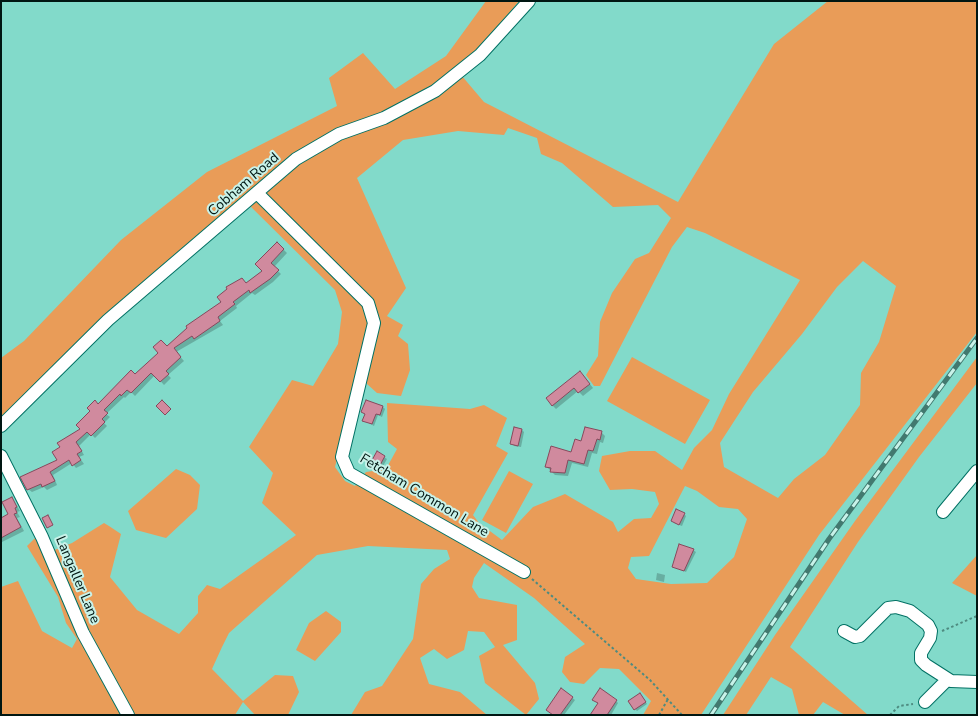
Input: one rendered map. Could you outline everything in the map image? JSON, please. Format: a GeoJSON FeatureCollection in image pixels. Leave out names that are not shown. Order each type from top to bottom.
{"type":"FeatureCollection","features":[{"type":"Feature","properties":{"kind":"street","name":"Cobham Road"},"geometry":{"type":"LineString","coordinates":[[1,426],[108,320],[296,159],[339,134],[384,118],[436,91],[480,55],[529,1]]}},
{"type":"Feature","properties":{"kind":"street","name":"Fetcham Common Lane"},"geometry":{"type":"LineString","coordinates":[[257,193],[368,303],[374,323],[342,457],[349,473],[524,572]]}},
{"type":"Feature","properties":{"kind":"street","name":"Langaller Lane"},"geometry":{"type":"LineString","coordinates":[[1,456],[42,537],[83,633],[128,715]]}},
{"type":"Feature","properties":{"kind":"street"},"geometry":{"type":"LineString","coordinates":[[943,512],[977,471]]}},
{"type":"Feature","properties":{"kind":"street"},"geometry":{"type":"LineString","coordinates":[[844,631],[855,637],[860,636],[881,612],[888,608],[896,607],[910,612],[928,625],[930,638],[921,653],[921,660],[926,666],[947,680],[977,682]]}},
{"type":"Feature","properties":{"kind":"street"},"geometry":{"type":"LineString","coordinates":[[925,702],[947,680]]}},
{"type":"Feature","properties":{"kind":"path"},"geometry":{"type":"LineString","coordinates":[[524,572],[650,680],[682,715]]}},
{"type":"Feature","properties":{"kind":"path"},"geometry":{"type":"LineString","coordinates":[[930,638],[977,616]]}},
{"type":"Feature","properties":{"kind":"path"},"geometry":{"type":"LineString","coordinates":[[659,715],[668,699]]}},
{"type":"Feature","properties":{"kind":"path"},"geometry":{"type":"LineString","coordinates":[[890,715],[899,706],[925,702]]}},
{"type":"Feature","properties":{"kind":"shaded area"},"geometry":{"type":"Polygon","coordinates":[[[486,1],[519,1],[478,51],[456,69],[484,102],[678,202],[774,44],[828,1],[977,1],[977,332],[819,535],[701,715],[643,715],[651,701],[619,669],[600,668],[584,684],[570,682],[562,672],[565,657],[585,644],[534,598],[484,563],[474,578],[472,587],[479,598],[517,605],[517,640],[503,645],[535,683],[539,699],[526,715],[485,683],[479,656],[495,647],[484,632],[468,631],[464,650],[447,659],[434,649],[420,658],[429,684],[460,692],[487,715],[351,715],[365,692],[382,686],[413,639],[421,584],[434,569],[450,559],[447,550],[368,546],[317,555],[229,633],[222,647],[212,669],[243,701],[275,675],[293,676],[299,692],[288,715],[255,715],[243,702],[235,715],[1,715],[1,587],[18,581],[42,631],[72,648],[77,639],[66,623],[58,597],[27,546],[38,536],[47,553],[72,543],[104,523],[121,534],[110,577],[137,610],[179,634],[198,613],[198,596],[207,585],[220,589],[296,535],[262,503],[273,473],[249,447],[292,380],[313,386],[338,344],[342,312],[335,290],[243,199],[1,421],[1,358],[24,341],[121,240],[207,172],[337,106],[329,78],[363,53],[395,89],[446,56],[486,1]],[[508,128],[504,135],[458,131],[403,140],[357,178],[406,288],[387,316],[403,325],[398,336],[408,344],[410,370],[401,396],[377,393],[367,384],[367,370],[379,316],[367,313],[371,326],[335,467],[345,481],[355,486],[366,472],[386,469],[397,449],[388,442],[387,403],[470,409],[484,405],[507,418],[496,446],[508,453],[473,515],[479,523],[502,540],[533,507],[565,494],[613,522],[618,532],[634,519],[651,518],[659,504],[655,492],[632,489],[610,490],[599,471],[602,456],[630,451],[655,451],[682,470],[694,448],[712,430],[729,394],[800,280],[705,233],[687,227],[672,247],[600,386],[594,386],[586,375],[598,356],[600,322],[612,293],[635,259],[649,253],[671,218],[658,205],[613,207],[562,163],[541,154],[537,138],[508,128]],[[863,261],[837,287],[802,334],[753,392],[720,443],[724,467],[778,498],[794,479],[825,455],[860,405],[861,373],[879,342],[896,286],[863,261]],[[685,486],[649,556],[631,557],[628,568],[636,579],[671,584],[707,583],[734,557],[747,519],[738,509],[719,507],[697,491],[685,486]]]}},
{"type":"Feature","properties":{"kind":"shaded area"},"geometry":{"type":"Polygon","coordinates":[[[632,357],[710,400],[685,444],[607,401],[632,357]]]}},
{"type":"Feature","properties":{"kind":"shaded area"},"geometry":{"type":"Polygon","coordinates":[[[977,357],[977,383],[919,457],[858,542],[790,647],[868,715],[845,715],[823,702],[813,715],[799,715],[792,689],[771,677],[746,715],[723,715],[775,635],[855,521],[977,357]]]}},
{"type":"Feature","properties":{"kind":"shaded area"},"geometry":{"type":"Polygon","coordinates":[[[176,469],[190,475],[200,485],[197,509],[166,538],[136,530],[128,511],[176,469]]]}},
{"type":"Feature","properties":{"kind":"shaded area"},"geometry":{"type":"Polygon","coordinates":[[[509,471],[533,484],[506,533],[482,520],[509,471]]]}},
{"type":"Feature","properties":{"kind":"shaded area"},"geometry":{"type":"Polygon","coordinates":[[[977,555],[977,596],[952,583],[977,555]]]}},
{"type":"Feature","properties":{"kind":"shaded area"},"geometry":{"type":"Polygon","coordinates":[[[326,611],[341,622],[341,632],[315,661],[296,650],[309,623],[326,611]]]}},
{"type":"Feature","properties":{"kind":"building"},"geometry":{"type":"Polygon","coordinates":[[[277,242],[284,249],[271,263],[279,270],[270,279],[250,293],[249,290],[233,302],[235,304],[218,317],[220,321],[194,339],[192,336],[174,348],[181,357],[166,371],[169,374],[160,382],[151,373],[131,393],[127,390],[121,396],[120,394],[104,410],[108,413],[102,419],[105,422],[91,436],[87,432],[76,442],[82,451],[77,454],[81,460],[72,466],[69,460],[50,472],[55,481],[42,487],[41,484],[27,490],[20,477],[57,460],[52,452],[60,447],[57,443],[80,429],[76,425],[90,411],[87,408],[95,400],[98,404],[131,370],[135,374],[158,353],[153,347],[161,340],[167,346],[187,328],[186,326],[221,302],[217,297],[227,289],[226,287],[242,278],[246,283],[262,271],[255,264],[277,242]]]}},
{"type":"Feature","properties":{"kind":"building"},"geometry":{"type":"Polygon","coordinates":[[[580,371],[590,384],[578,393],[574,388],[552,406],[546,398],[580,371]]]}},
{"type":"Feature","properties":{"kind":"building"},"geometry":{"type":"Polygon","coordinates":[[[162,400],[171,409],[165,415],[156,406],[162,400]]]}},
{"type":"Feature","properties":{"kind":"building"},"geometry":{"type":"Polygon","coordinates":[[[366,400],[383,406],[380,415],[376,414],[372,424],[362,421],[365,414],[361,412],[366,400]]]}},
{"type":"Feature","properties":{"kind":"building"},"geometry":{"type":"Polygon","coordinates":[[[514,427],[522,429],[518,446],[510,444],[514,427]]]}},
{"type":"Feature","properties":{"kind":"building"},"geometry":{"type":"Polygon","coordinates":[[[585,427],[602,431],[600,440],[597,439],[593,451],[588,450],[584,464],[568,460],[565,473],[550,472],[551,468],[545,467],[551,446],[571,452],[575,439],[581,441],[585,427]]]}},
{"type":"Feature","properties":{"kind":"building"},"geometry":{"type":"Polygon","coordinates":[[[377,451],[385,456],[379,467],[371,462],[377,451]]]}},
{"type":"Feature","properties":{"kind":"building"},"geometry":{"type":"Polygon","coordinates":[[[12,497],[17,507],[15,508],[17,513],[14,514],[21,527],[1,538],[1,518],[8,514],[2,502],[12,497]]]}},
{"type":"Feature","properties":{"kind":"building"},"geometry":{"type":"Polygon","coordinates":[[[676,509],[685,513],[679,525],[671,521],[676,509]]]}},
{"type":"Feature","properties":{"kind":"building"},"geometry":{"type":"Polygon","coordinates":[[[48,515],[53,525],[47,528],[42,518],[48,515]]]}},
{"type":"Feature","properties":{"kind":"building"},"geometry":{"type":"Polygon","coordinates":[[[679,544],[694,549],[684,571],[672,567],[679,544]]]}},
{"type":"Feature","properties":{"kind":"building"},"geometry":{"type":"Polygon","coordinates":[[[561,688],[573,697],[560,715],[553,715],[546,710],[561,688]]]}},
{"type":"Feature","properties":{"kind":"building"},"geometry":{"type":"Polygon","coordinates":[[[600,688],[617,700],[607,715],[590,715],[598,703],[592,700],[600,688]]]}},
{"type":"Feature","properties":{"kind":"building"},"geometry":{"type":"Polygon","coordinates":[[[640,693],[646,702],[634,710],[628,701],[640,693]]]}},
{"type":"Feature","properties":{"kind":"railway"},"geometry":{"type":"LineString","coordinates":[[711,715],[829,539],[977,338]]}}]}
